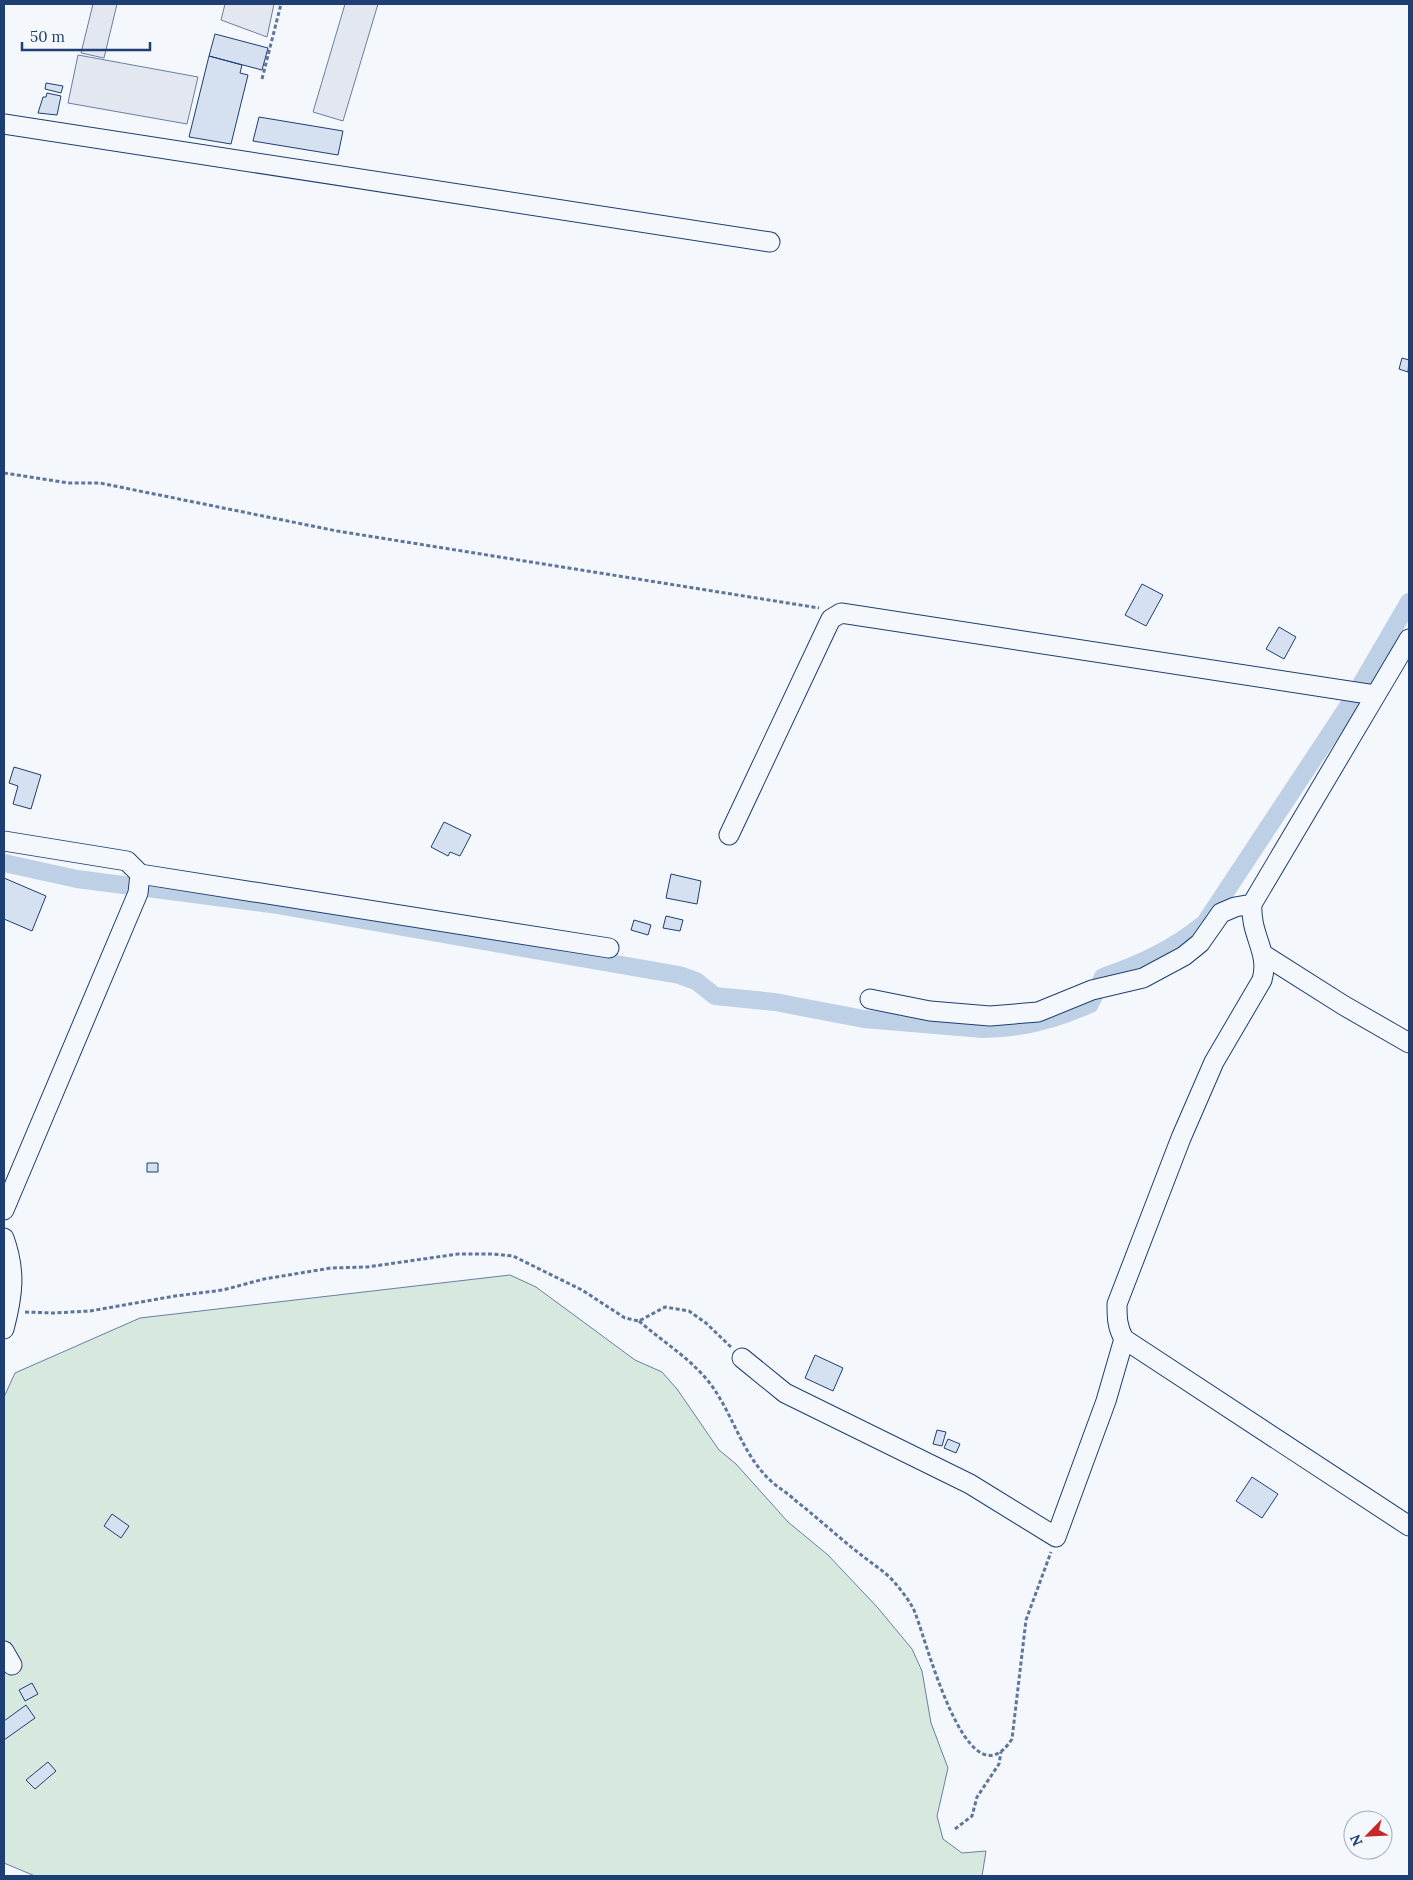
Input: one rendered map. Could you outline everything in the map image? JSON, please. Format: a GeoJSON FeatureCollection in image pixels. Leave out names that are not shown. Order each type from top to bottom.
{"type":"FeatureCollection","features":[{"type":"Feature","properties":{"kind":"street"},"geometry":{"type":"LineString","coordinates":[[4,124],[770,242]]}},
{"type":"Feature","properties":{"kind":"street"},"geometry":{"type":"LineString","coordinates":[[729,835],[831,619],[841,614],[1375,696]]}},
{"type":"Feature","properties":{"kind":"street"},"geometry":{"type":"LineString","coordinates":[[1409,639],[1252,904],[1253,928],[1264,955],[1265,969],[1262,980],[1214,1062],[1181,1138],[1117,1304],[1119,1330],[1124,1339],[1409,1526]]}},
{"type":"Feature","properties":{"kind":"street"},"geometry":{"type":"LineString","coordinates":[[4,841],[127,861],[139,882]]}},
{"type":"Feature","properties":{"kind":"street"},"geometry":{"type":"LineString","coordinates":[[139,882],[609,948]]}},
{"type":"Feature","properties":{"kind":"street"},"geometry":{"type":"LineString","coordinates":[[4,1210],[139,882]]}},
{"type":"Feature","properties":{"kind":"street"},"geometry":{"type":"LineString","coordinates":[[870,999],[930,1011],[990,1016],[1038,1012],[1092,990],[1144,978],[1184,956],[1200,943],[1222,913],[1235,907],[1252,904]]}},
{"type":"Feature","properties":{"kind":"street"},"geometry":{"type":"LineString","coordinates":[[1264,955],[1343,1005],[1409,1043]]}},
{"type":"Feature","properties":{"kind":"street"},"geometry":{"type":"LineString","coordinates":[[4,1238],[9,1251],[13,1277],[9,1310],[4,1329]]}},
{"type":"Feature","properties":{"kind":"street"},"geometry":{"type":"LineString","coordinates":[[742,1358],[786,1393],[970,1484],[1056,1537],[1106,1401],[1124,1339]]}},
{"type":"Feature","properties":{"kind":"path"},"geometry":{"type":"LineString","coordinates":[[262,79],[281,4]]}},
{"type":"Feature","properties":{"kind":"path"},"geometry":{"type":"LineString","coordinates":[[4,473],[69,483],[100,483],[337,531],[841,614]]}},
{"type":"Feature","properties":{"kind":"path"},"geometry":{"type":"LineString","coordinates":[[9,1310],[33,1314],[90,1311],[175,1296],[224,1290],[264,1279],[310,1271],[367,1267],[414,1258],[475,1253],[513,1256],[582,1290],[625,1318],[639,1321],[677,1350],[712,1386],[722,1401],[738,1435],[772,1482],[895,1582],[913,1608],[928,1656],[962,1732],[973,1748],[980,1752],[992,1754],[1001,1752]]}},
{"type":"Feature","properties":{"kind":"path"},"geometry":{"type":"LineString","coordinates":[[639,1321],[665,1307],[689,1311],[706,1322],[742,1358]]}},
{"type":"Feature","properties":{"kind":"path"},"geometry":{"type":"LineString","coordinates":[[955,1829],[972,1816],[977,1797],[999,1764],[1001,1752],[1012,1739],[1015,1728],[1026,1620],[1042,1581],[1056,1537]]}},
{"type":"Feature","properties":{"kind":"shaded area"},"geometry":{"type":"Polygon","coordinates":[[[93,4],[117,4],[104,58],[81,53],[93,4]]]}},
{"type":"Feature","properties":{"kind":"shaded area"},"geometry":{"type":"Polygon","coordinates":[[[225,4],[274,4],[267,37],[221,20],[225,4]]]}},
{"type":"Feature","properties":{"kind":"shaded area"},"geometry":{"type":"Polygon","coordinates":[[[345,4],[378,4],[343,121],[313,112],[345,4]]]}},
{"type":"Feature","properties":{"kind":"shaded area"},"geometry":{"type":"Polygon","coordinates":[[[78,55],[198,77],[187,124],[68,103],[78,55]]]}},
{"type":"Feature","properties":{"kind":"shaded area"},"geometry":{"type":"Polygon","coordinates":[[[510,1275],[536,1287],[635,1360],[662,1372],[677,1389],[719,1450],[736,1464],[788,1522],[828,1555],[878,1608],[912,1649],[922,1671],[931,1723],[948,1768],[937,1816],[943,1839],[962,1853],[986,1851],[982,1876],[35,1876],[4,1863],[4,1397],[15,1373],[140,1318],[510,1275]]]}},
{"type":"Feature","properties":{"kind":"building"},"geometry":{"type":"Polygon","coordinates":[[[215,34],[268,48],[262,70],[209,56],[215,34]]]}},
{"type":"Feature","properties":{"kind":"building"},"geometry":{"type":"Polygon","coordinates":[[[209,56],[242,65],[240,73],[248,75],[231,144],[189,137],[209,56]]]}},
{"type":"Feature","properties":{"kind":"building"},"geometry":{"type":"Polygon","coordinates":[[[46,83],[63,86],[61,93],[45,89],[46,83]]]}},
{"type":"Feature","properties":{"kind":"building"},"geometry":{"type":"Polygon","coordinates":[[[47,93],[61,96],[57,115],[38,113],[43,97],[46,97],[47,93]]]}},
{"type":"Feature","properties":{"kind":"building"},"geometry":{"type":"Polygon","coordinates":[[[259,117],[343,131],[338,155],[253,141],[259,117]]]}},
{"type":"Feature","properties":{"kind":"building"},"geometry":{"type":"Polygon","coordinates":[[[1402,358],[1409,360],[1408,372],[1399,369],[1402,358]]]}},
{"type":"Feature","properties":{"kind":"building"},"geometry":{"type":"Polygon","coordinates":[[[1142,584],[1163,595],[1146,626],[1125,615],[1142,584]]]}},
{"type":"Feature","properties":{"kind":"building"},"geometry":{"type":"Polygon","coordinates":[[[1279,627],[1296,637],[1284,659],[1266,649],[1279,627]]]}},
{"type":"Feature","properties":{"kind":"building"},"geometry":{"type":"Polygon","coordinates":[[[14,767],[41,775],[31,809],[13,804],[18,786],[9,783],[14,767]]]}},
{"type":"Feature","properties":{"kind":"building"},"geometry":{"type":"Polygon","coordinates":[[[444,822],[471,835],[460,856],[450,852],[448,856],[431,847],[444,822]]]}},
{"type":"Feature","properties":{"kind":"building"},"geometry":{"type":"Polygon","coordinates":[[[671,874],[701,881],[697,904],[666,898],[671,874]]]}},
{"type":"Feature","properties":{"kind":"building"},"geometry":{"type":"Polygon","coordinates":[[[4,878],[46,896],[32,931],[4,919],[4,878]]]}},
{"type":"Feature","properties":{"kind":"building"},"geometry":{"type":"Polygon","coordinates":[[[666,916],[683,920],[680,931],[663,928],[666,916]]]}},
{"type":"Feature","properties":{"kind":"building"},"geometry":{"type":"Polygon","coordinates":[[[634,920],[651,925],[648,935],[631,930],[634,920]]]}},
{"type":"Feature","properties":{"kind":"building"},"geometry":{"type":"Polygon","coordinates":[[[147,1163],[158,1163],[158,1172],[147,1172],[147,1163]]]}},
{"type":"Feature","properties":{"kind":"building"},"geometry":{"type":"Polygon","coordinates":[[[815,1355],[843,1368],[833,1391],[805,1378],[815,1355]]]}},
{"type":"Feature","properties":{"kind":"building"},"geometry":{"type":"Polygon","coordinates":[[[937,1430],[946,1432],[942,1446],[933,1444],[937,1430]]]}},
{"type":"Feature","properties":{"kind":"building"},"geometry":{"type":"Polygon","coordinates":[[[948,1439],[960,1444],[956,1453],[944,1448],[948,1439]]]}},
{"type":"Feature","properties":{"kind":"building"},"geometry":{"type":"Polygon","coordinates":[[[1252,1477],[1278,1494],[1262,1518],[1236,1501],[1252,1477]]]}},
{"type":"Feature","properties":{"kind":"building"},"geometry":{"type":"Polygon","coordinates":[[[112,1514],[129,1526],[121,1538],[104,1526],[112,1514]]]}},
{"type":"Feature","properties":{"kind":"building"},"geometry":{"type":"Polygon","coordinates":[[[32,1683],[38,1694],[25,1701],[19,1690],[32,1683]]]}},
{"type":"Feature","properties":{"kind":"building"},"geometry":{"type":"Polygon","coordinates":[[[26,1705],[35,1718],[4,1740],[4,1721],[26,1705]]]}},
{"type":"Feature","properties":{"kind":"building"},"geometry":{"type":"Polygon","coordinates":[[[48,1762],[56,1771],[35,1789],[26,1780],[48,1762]]]}},
{"type":"Feature","properties":{"kind":"waterway"},"geometry":{"type":"LineString","coordinates":[[4,863],[77,879],[271,904],[679,975],[696,981],[715,996],[775,1002],[864,1019],[983,1029],[1024,1025],[1051,1019],[1090,1004],[1103,977],[1156,955],[1181,941],[1205,923],[1349,705],[1409,602]]}}]}
